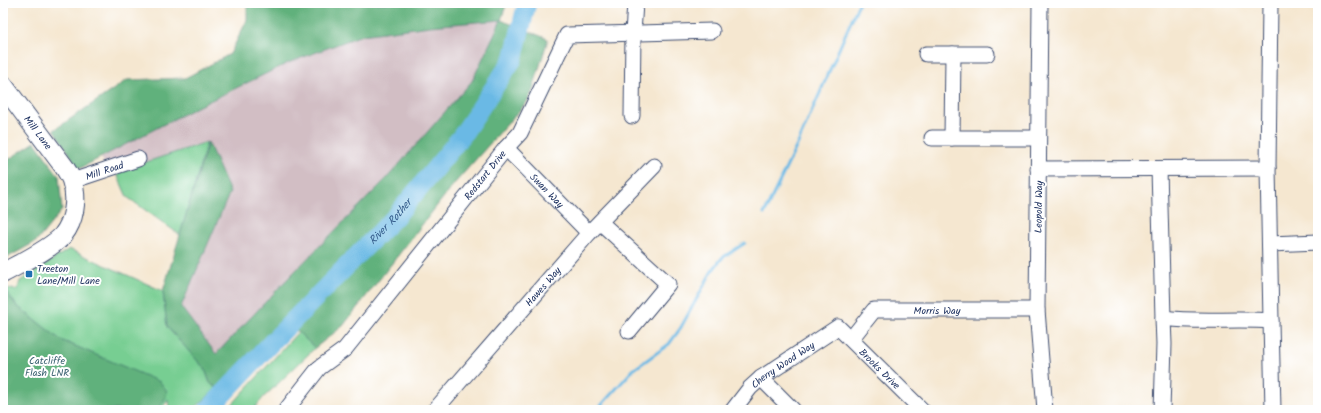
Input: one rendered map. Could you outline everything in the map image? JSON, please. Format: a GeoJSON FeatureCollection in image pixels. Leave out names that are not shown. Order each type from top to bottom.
{"type":"FeatureCollection","features":[{"type":"Feature","properties":{"kind":"main road","name":"Mill Lane"},"geometry":{"type":"LineString","coordinates":[[3,85],[65,168],[72,181]]}},
{"type":"Feature","properties":{"kind":"main road"},"geometry":{"type":"LineString","coordinates":[[3,273],[48,247],[62,235],[70,222],[74,207],[75,195],[72,181]]}},
{"type":"Feature","properties":{"kind":"street"},"geometry":{"type":"LineString","coordinates":[[632,116],[633,33],[635,3]]}},
{"type":"Feature","properties":{"kind":"street","name":"Leopold Way"},"geometry":{"type":"LineString","coordinates":[[1040,3],[1037,310],[1045,410]]}},
{"type":"Feature","properties":{"kind":"street"},"geometry":{"type":"LineString","coordinates":[[1270,3],[1268,168],[1272,410]]}},
{"type":"Feature","properties":{"kind":"street","name":"Redstart Drive"},"geometry":{"type":"LineString","coordinates":[[286,410],[318,368],[345,349],[506,148],[520,133],[567,35],[712,31]]}},
{"type":"Feature","properties":{"kind":"street"},"geometry":{"type":"LineString","coordinates":[[926,54],[986,54]]}},
{"type":"Feature","properties":{"kind":"street"},"geometry":{"type":"LineString","coordinates":[[952,138],[953,54]]}},
{"type":"Feature","properties":{"kind":"street"},"geometry":{"type":"LineString","coordinates":[[932,138],[1038,138]]}},
{"type":"Feature","properties":{"kind":"street","name":"Swan Way"},"geometry":{"type":"LineString","coordinates":[[506,148],[589,233]]}},
{"type":"Feature","properties":{"kind":"street","name":"Mill Road"},"geometry":{"type":"LineString","coordinates":[[72,181],[138,159]]}},
{"type":"Feature","properties":{"kind":"street","name":"Hawes Way"},"geometry":{"type":"LineString","coordinates":[[435,410],[589,233],[654,166]]}},
{"type":"Feature","properties":{"kind":"street"},"geometry":{"type":"LineString","coordinates":[[1038,169],[1268,168]]}},
{"type":"Feature","properties":{"kind":"street"},"geometry":{"type":"LineString","coordinates":[[1159,169],[1164,344],[1162,410]]}},
{"type":"Feature","properties":{"kind":"street"},"geometry":{"type":"LineString","coordinates":[[600,222],[668,284],[628,331]]}},
{"type":"Feature","properties":{"kind":"street"},"geometry":{"type":"LineString","coordinates":[[1270,244],[1318,242]]}},
{"type":"Feature","properties":{"kind":"street","name":"Morris Way"},"geometry":{"type":"LineString","coordinates":[[851,339],[874,310],[1037,310]]}},
{"type":"Feature","properties":{"kind":"street"},"geometry":{"type":"LineString","coordinates":[[1163,318],[1177,320],[1271,321]]}},
{"type":"Feature","properties":{"kind":"street","name":"Brooks Drive"},"geometry":{"type":"LineString","coordinates":[[838,326],[922,410]]}},
{"type":"Feature","properties":{"kind":"street","name":"Cherry Wood Way"},"geometry":{"type":"LineString","coordinates":[[733,410],[750,388],[761,378],[838,326]]}},
{"type":"Feature","properties":{"kind":"street"},"geometry":{"type":"LineString","coordinates":[[761,378],[793,410]]}},
{"type":"Feature","properties":{"kind":"shaded area"},"geometry":{"type":"Polygon","coordinates":[[[501,20],[472,81],[387,178],[293,273],[216,355],[181,307],[230,192],[208,142],[109,174],[101,157],[193,109],[288,63],[362,35],[430,26],[501,20]]]}},
{"type":"Feature","properties":{"kind":"green space"},"geometry":{"type":"Polygon","coordinates":[[[247,3],[507,3],[501,20],[430,26],[362,35],[288,63],[193,109],[79,169],[54,130],[127,80],[185,78],[230,54],[247,20],[247,3]]]}},
{"type":"Feature","properties":{"kind":"green space"},"geometry":{"type":"Polygon","coordinates":[[[501,20],[548,39],[532,92],[527,102],[454,184],[343,326],[315,348],[283,318],[217,388],[210,383],[205,369],[167,327],[163,291],[208,142],[230,192],[181,307],[216,354],[293,273],[387,178],[472,81],[501,20]]]}},
{"type":"Feature","properties":{"kind":"green space"},"geometry":{"type":"Polygon","coordinates":[[[35,142],[59,176],[62,210],[37,241],[3,260],[3,163],[35,142]]]}},
{"type":"Feature","properties":{"kind":"green space"},"geometry":{"type":"Polygon","coordinates":[[[207,142],[180,235],[127,197],[116,172],[207,142]]]}},
{"type":"Feature","properties":{"kind":"green space"},"geometry":{"type":"Polygon","coordinates":[[[69,249],[163,291],[167,327],[205,369],[210,383],[217,388],[193,410],[169,410],[168,400],[161,410],[3,410],[16,307],[34,319],[17,306],[3,287],[15,290],[18,288],[20,281],[69,249]]]}},
{"type":"Feature","properties":{"kind":"green space","name":"Catcliffe Flash LNR"},"geometry":{"type":"Polygon","coordinates":[[[3,288],[17,306],[61,340],[160,382],[167,391],[166,397],[158,410],[3,410],[3,288]]]}},
{"type":"Feature","properties":{"kind":"green space"},"geometry":{"type":"Polygon","coordinates":[[[299,331],[315,348],[263,398],[253,410],[227,410],[299,331]]]}},
{"type":"Feature","properties":{"kind":"waterway","name":"River Rother"},"geometry":{"type":"LineString","coordinates":[[208,410],[275,339],[396,216],[461,137],[513,59],[527,3]]}},
{"type":"Feature","properties":{"kind":"waterway"},"geometry":{"type":"LineString","coordinates":[[764,214],[799,141],[859,3]]}},
{"type":"Feature","properties":{"kind":"waterway"},"geometry":{"type":"LineString","coordinates":[[597,410],[633,370],[669,344],[680,329],[712,271],[722,258],[745,243]]}},
{"type":"Feature","properties":{"kind":"place","name":"Treeton Lane/Mill Lane"},"geometry":{"type":"Point","coordinates":[29,274]}}]}
